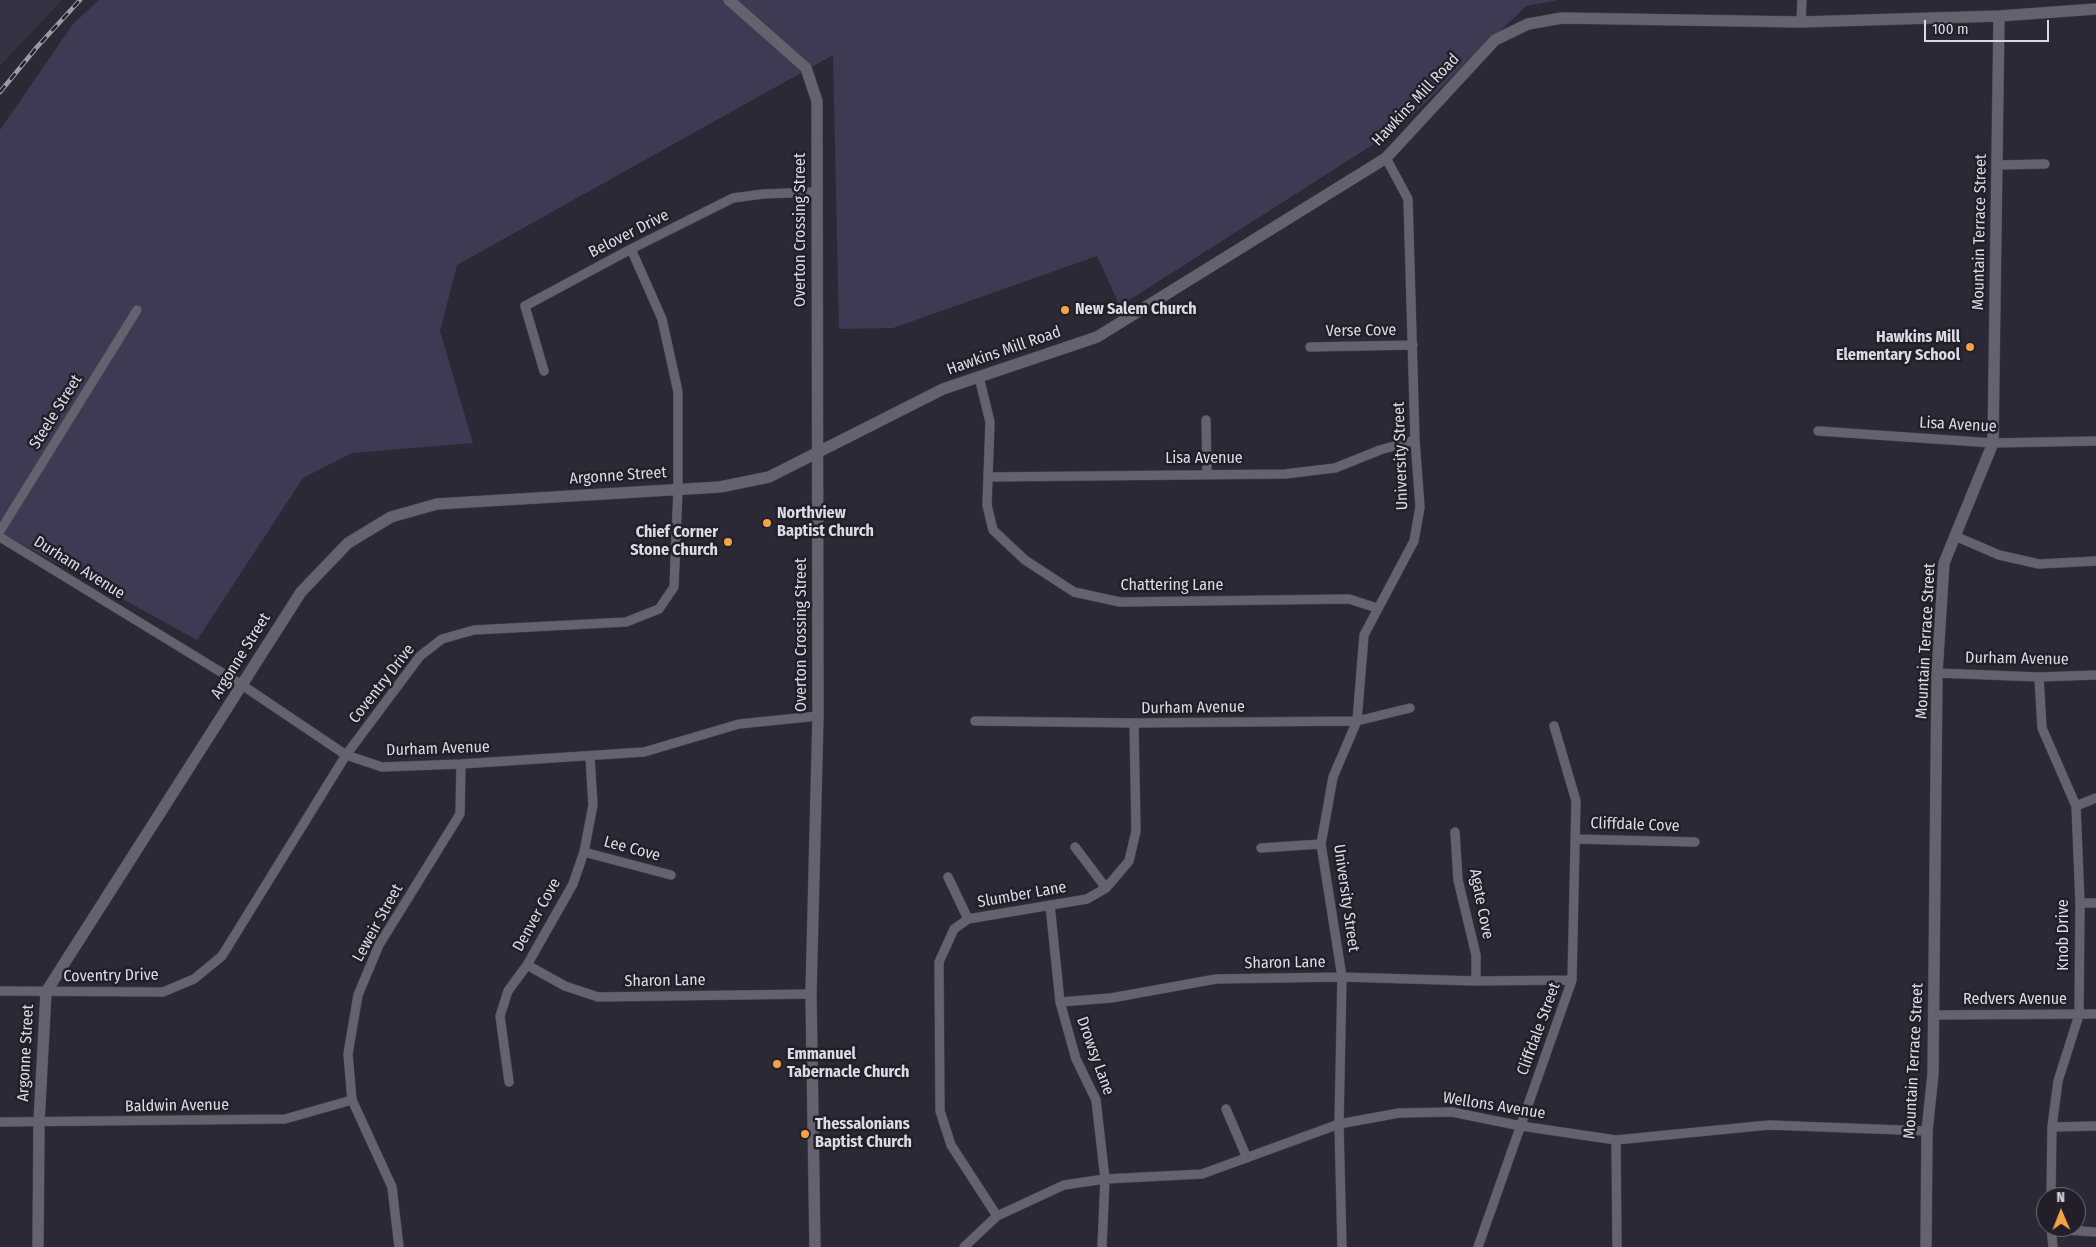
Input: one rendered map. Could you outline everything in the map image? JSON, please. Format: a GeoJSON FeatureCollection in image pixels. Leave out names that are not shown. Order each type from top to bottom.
{"type":"FeatureCollection","features":[{"type":"Feature","properties":{"kind":"street","name":"Overton Crossing Street"},"geometry":{"type":"LineString","coordinates":[[729,0],[806,68],[817,101],[818,716],[811,994],[815,1247]]}},
{"type":"Feature","properties":{"kind":"street"},"geometry":{"type":"LineString","coordinates":[[1801,22],[1802,0]]}},
{"type":"Feature","properties":{"kind":"street","name":"Hawkins Mill Road"},"geometry":{"type":"LineString","coordinates":[[819,450],[943,389],[1097,337],[1386,158],[1495,40],[1528,24],[1562,18],[1801,22],[1999,16],[2096,9]]}},
{"type":"Feature","properties":{"kind":"street","name":"Mountain Terrace Street"},"geometry":{"type":"LineString","coordinates":[[1926,1247],[1927,1131],[1934,1074],[1937,673],[1944,562],[1993,443],[1999,16]]}},
{"type":"Feature","properties":{"kind":"street","name":"University Street"},"geometry":{"type":"LineString","coordinates":[[1342,1247],[1339,1124],[1342,977],[1321,844],[1333,777],[1357,721],[1364,635],[1414,541],[1420,507],[1415,440],[1408,199],[1386,158]]}},
{"type":"Feature","properties":{"kind":"street"},"geometry":{"type":"LineString","coordinates":[[1997,165],[2045,164]]}},
{"type":"Feature","properties":{"kind":"street","name":"Belover Drive"},"geometry":{"type":"LineString","coordinates":[[544,371],[525,306],[631,249],[733,198],[763,194],[817,192]]}},
{"type":"Feature","properties":{"kind":"street","name":"Coventry Drive"},"geometry":{"type":"LineString","coordinates":[[0,991],[162,992],[194,979],[222,956],[346,756],[420,656],[442,639],[474,630],[626,622],[659,609],[674,587],[678,489],[678,392],[662,319],[631,249]]}},
{"type":"Feature","properties":{"kind":"street","name":"Steele Street"},"geometry":{"type":"LineString","coordinates":[[0,531],[137,310]]}},
{"type":"Feature","properties":{"kind":"street","name":"Verse Cove"},"geometry":{"type":"LineString","coordinates":[[1310,347],[1413,345]]}},
{"type":"Feature","properties":{"kind":"street","name":"Chattering Lane"},"geometry":{"type":"LineString","coordinates":[[979,376],[990,422],[988,505],[993,530],[1025,560],[1074,592],[1120,602],[1349,599],[1377,608]]}},
{"type":"Feature","properties":{"kind":"street"},"geometry":{"type":"LineString","coordinates":[[1206,420],[1207,473]]}},
{"type":"Feature","properties":{"kind":"street","name":"Lisa Avenue"},"geometry":{"type":"LineString","coordinates":[[1818,431],[1993,443],[2096,441]]}},
{"type":"Feature","properties":{"kind":"street","name":"Lisa Avenue"},"geometry":{"type":"LineString","coordinates":[[988,477],[1207,473],[1285,474],[1335,468],[1380,450],[1415,440]]}},
{"type":"Feature","properties":{"kind":"street","name":"Argonne Street"},"geometry":{"type":"LineString","coordinates":[[38,1247],[39,1122],[46,992],[301,592],[348,543],[391,517],[437,504],[720,487],[769,477],[819,450]]}},
{"type":"Feature","properties":{"kind":"street","name":"Durham Avenue"},"geometry":{"type":"LineString","coordinates":[[0,536],[242,685],[346,756],[382,767],[590,757],[644,752],[739,724],[818,716]]}},
{"type":"Feature","properties":{"kind":"street"},"geometry":{"type":"LineString","coordinates":[[1955,536],[1999,555],[2039,564],[2096,561]]}},
{"type":"Feature","properties":{"kind":"street","name":"Durham Avenue"},"geometry":{"type":"LineString","coordinates":[[1937,673],[2039,677],[2096,675]]}},
{"type":"Feature","properties":{"kind":"street","name":"Knob Drive"},"geometry":{"type":"LineString","coordinates":[[2039,677],[2042,728],[2076,806],[2080,903],[2078,1015],[2058,1081],[2052,1127],[2051,1187]]}},
{"type":"Feature","properties":{"kind":"street","name":"Durham Avenue"},"geometry":{"type":"LineString","coordinates":[[975,721],[1134,723],[1357,721],[1410,708]]}},
{"type":"Feature","properties":{"kind":"street","name":"Slumber Lane"},"geometry":{"type":"LineString","coordinates":[[998,1216],[951,1145],[940,1111],[939,962],[954,929],[968,919],[1087,899],[1106,888],[1129,861],[1136,831],[1134,723]]}},
{"type":"Feature","properties":{"kind":"street","name":"Cliffdale Street"},"geometry":{"type":"LineString","coordinates":[[1478,1247],[1572,980],[1576,801],[1554,726]]}},
{"type":"Feature","properties":{"kind":"street","name":"Denver Cove"},"geometry":{"type":"LineString","coordinates":[[509,1082],[500,1016],[508,991],[527,965],[573,884],[584,852],[593,805],[590,757]]}},
{"type":"Feature","properties":{"kind":"street","name":"Leweir Street"},"geometry":{"type":"LineString","coordinates":[[399,1247],[392,1187],[352,1100],[348,1054],[358,995],[380,945],[460,814],[461,764]]}},
{"type":"Feature","properties":{"kind":"street"},"geometry":{"type":"LineString","coordinates":[[2076,806],[2096,798]]}},
{"type":"Feature","properties":{"kind":"street","name":"Agate Cove"},"geometry":{"type":"LineString","coordinates":[[1455,832],[1458,880],[1476,955],[1476,981]]}},
{"type":"Feature","properties":{"kind":"street","name":"Cliffdale Cove"},"geometry":{"type":"LineString","coordinates":[[1575,838],[1695,842]]}},
{"type":"Feature","properties":{"kind":"street"},"geometry":{"type":"LineString","coordinates":[[1261,848],[1321,844]]}},
{"type":"Feature","properties":{"kind":"street"},"geometry":{"type":"LineString","coordinates":[[1075,847],[1106,888]]}},
{"type":"Feature","properties":{"kind":"street","name":"Lee Cove"},"geometry":{"type":"LineString","coordinates":[[584,852],[671,875]]}},
{"type":"Feature","properties":{"kind":"street"},"geometry":{"type":"LineString","coordinates":[[948,877],[968,919]]}},
{"type":"Feature","properties":{"kind":"street"},"geometry":{"type":"LineString","coordinates":[[2080,903],[2096,903]]}},
{"type":"Feature","properties":{"kind":"street","name":"Drowsy Lane"},"geometry":{"type":"LineString","coordinates":[[1050,905],[1060,1002],[1076,1059],[1096,1100],[1105,1179],[1102,1247]]}},
{"type":"Feature","properties":{"kind":"street","name":"Sharon Lane"},"geometry":{"type":"LineString","coordinates":[[527,965],[565,986],[598,997],[811,994]]}},
{"type":"Feature","properties":{"kind":"street","name":"Sharon Lane"},"geometry":{"type":"LineString","coordinates":[[1060,1002],[1111,998],[1216,979],[1342,977],[1476,981],[1572,980]]}},
{"type":"Feature","properties":{"kind":"street","name":"Redvers Avenue"},"geometry":{"type":"LineString","coordinates":[[1934,1015],[2096,1014]]}},
{"type":"Feature","properties":{"kind":"street","name":"Baldwin Avenue"},"geometry":{"type":"LineString","coordinates":[[0,1122],[285,1120],[352,1100]]}},
{"type":"Feature","properties":{"kind":"street"},"geometry":{"type":"LineString","coordinates":[[1226,1109],[1247,1158]]}},
{"type":"Feature","properties":{"kind":"street","name":"Wellons Avenue"},"geometry":{"type":"LineString","coordinates":[[964,1247],[998,1216],[1064,1185],[1105,1179],[1202,1174],[1339,1124],[1399,1113],[1452,1112],[1521,1126],[1616,1140],[1769,1125],[1927,1131]]}},
{"type":"Feature","properties":{"kind":"street"},"geometry":{"type":"LineString","coordinates":[[2052,1127],[2096,1126]]}},
{"type":"Feature","properties":{"kind":"street"},"geometry":{"type":"LineString","coordinates":[[1616,1140],[1617,1247]]}},
{"type":"Feature","properties":{"kind":"shaded area"},"geometry":{"type":"Polygon","coordinates":[[[0,0],[62,0],[0,66],[0,0]]]}},
{"type":"Feature","properties":{"kind":"shaded area"},"geometry":{"type":"Polygon","coordinates":[[[99,0],[1558,0],[1526,6],[1399,128],[1120,306],[1097,256],[893,328],[839,329],[833,55],[457,265],[440,331],[473,443],[352,453],[303,478],[197,640],[0,532],[0,130],[73,24],[99,0]]]}},
{"type":"Feature","properties":{"kind":"railway"},"geometry":{"type":"LineString","coordinates":[[0,92],[37,47],[80,0]]}},
{"type":"Feature","properties":{"kind":"place","name":"New Salem Church"},"geometry":{"type":"Point","coordinates":[1065,310]}},
{"type":"Feature","properties":{"kind":"place","name":"Hawkins Mill Elementary School"},"geometry":{"type":"Point","coordinates":[1970,347]}},
{"type":"Feature","properties":{"kind":"place","name":"Northview Baptist Church"},"geometry":{"type":"Point","coordinates":[767,523]}},
{"type":"Feature","properties":{"kind":"place","name":"Chief Corner Stone Church"},"geometry":{"type":"Point","coordinates":[728,542]}},
{"type":"Feature","properties":{"kind":"place","name":"Emmanuel Tabernacle Church"},"geometry":{"type":"Point","coordinates":[777,1064]}},
{"type":"Feature","properties":{"kind":"place","name":"Thessalonians Baptist Church"},"geometry":{"type":"Point","coordinates":[805,1134]}}]}
